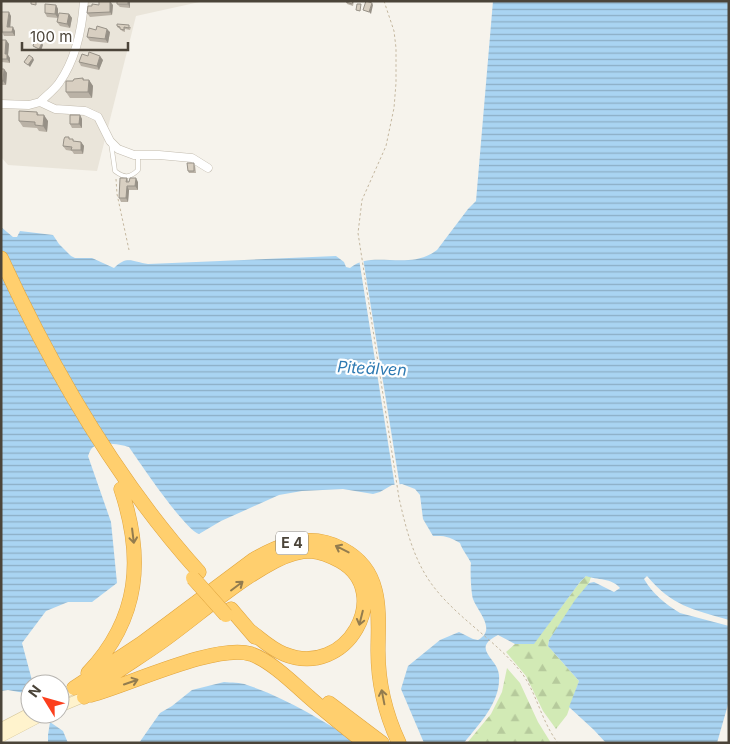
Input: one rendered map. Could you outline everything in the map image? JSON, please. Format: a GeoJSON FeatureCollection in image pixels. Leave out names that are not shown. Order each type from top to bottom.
{"type":"FeatureCollection","features":[{"type":"Feature","properties":{"kind":"highway","name":"E 4"},"geometry":{"type":"LineString","coordinates":[[1,258],[44,348],[102,450],[121,489],[130,518],[134,540],[135,566],[132,592],[126,614],[108,649],[79,692]]}},
{"type":"Feature","properties":{"kind":"highway","name":"E 4"},"geometry":{"type":"LineString","coordinates":[[1,275],[45,361],[102,450],[196,575]]}},
{"type":"Feature","properties":{"kind":"highway","name":"E 4"},"geometry":{"type":"LineString","coordinates":[[121,489],[282,674]]}},
{"type":"Feature","properties":{"kind":"highway","name":"E 4"},"geometry":{"type":"LineString","coordinates":[[79,692],[253,560],[266,552],[292,543],[320,541],[341,548],[355,557],[373,583],[378,618],[378,654],[383,700],[392,727],[400,743]]}},
{"type":"Feature","properties":{"kind":"highway","name":"E 4"},"geometry":{"type":"LineString","coordinates":[[79,692],[96,686],[143,655],[254,573],[277,560],[310,551],[327,554],[346,564],[361,586],[363,610],[360,625],[344,644],[334,652],[323,657],[303,659],[283,654],[250,631],[228,612]]}},
{"type":"Feature","properties":{"kind":"highway","name":"E 4"},"geometry":{"type":"LineString","coordinates":[[250,631],[264,648],[321,698],[382,743]]}},
{"type":"Feature","properties":{"kind":"highway","name":"E 4"},"geometry":{"type":"LineString","coordinates":[[79,692],[229,652],[251,654],[260,658],[282,674],[365,743]]}},
{"type":"Feature","properties":{"kind":"main road"},"geometry":{"type":"LineString","coordinates":[[70,694],[79,692]]}},
{"type":"Feature","properties":{"kind":"main road"},"geometry":{"type":"LineString","coordinates":[[70,699],[79,692]]}},
{"type":"Feature","properties":{"kind":"main road"},"geometry":{"type":"LineString","coordinates":[[1,728],[20,718]]}},
{"type":"Feature","properties":{"kind":"main road"},"geometry":{"type":"LineString","coordinates":[[1,737],[26,724]]}},
{"type":"Feature","properties":{"kind":"street"},"geometry":{"type":"LineString","coordinates":[[1,104],[28,105],[40,102],[58,84],[70,63],[79,41],[84,1]]}},
{"type":"Feature","properties":{"kind":"street"},"geometry":{"type":"LineString","coordinates":[[40,102],[55,109],[86,111],[98,117],[110,141],[118,149],[138,155],[192,158],[208,168]]}},
{"type":"Feature","properties":{"kind":"lane"},"geometry":{"type":"LineString","coordinates":[[110,141],[116,171],[127,177],[133,175],[138,170],[138,155]]}},
{"type":"Feature","properties":{"kind":"path"},"geometry":{"type":"LineString","coordinates":[[384,1],[395,38],[395,91],[388,138],[379,162],[364,192],[360,208],[358,233],[399,498],[408,537],[420,565],[433,585],[460,614],[515,666],[526,680],[545,722],[558,743]]}},
{"type":"Feature","properties":{"kind":"path"},"geometry":{"type":"LineString","coordinates":[[116,171],[117,194],[129,250]]}},
{"type":"Feature","properties":{"kind":"shaded area"},"geometry":{"type":"Polygon","coordinates":[[[1,1],[204,1],[136,16],[97,171],[8,165],[1,157],[1,1]]]}},
{"type":"Feature","properties":{"kind":"green space"},"geometry":{"type":"Polygon","coordinates":[[[586,576],[591,577],[589,583],[549,640],[548,646],[579,681],[567,715],[556,729],[543,711],[526,676],[506,652],[515,644],[534,643],[586,576]]]}},
{"type":"Feature","properties":{"kind":"green space"},"geometry":{"type":"Polygon","coordinates":[[[507,668],[520,683],[538,722],[551,743],[467,743],[491,714],[502,692],[507,668]]]}},
{"type":"Feature","properties":{"kind":"water","name":"Piteälven"},"geometry":{"type":"Polygon","coordinates":[[[493,1],[729,1],[729,620],[684,605],[665,594],[647,576],[644,579],[660,598],[680,613],[729,626],[729,701],[717,743],[606,743],[569,707],[579,681],[548,646],[549,640],[575,600],[589,583],[594,582],[614,592],[620,588],[613,582],[586,576],[534,644],[515,644],[498,635],[486,645],[488,654],[498,669],[499,685],[497,694],[483,720],[464,743],[424,743],[401,689],[408,666],[440,640],[459,632],[478,640],[486,631],[486,626],[473,599],[470,560],[460,543],[446,537],[433,536],[423,519],[420,495],[415,489],[402,484],[392,485],[373,494],[343,489],[302,491],[279,495],[221,521],[199,534],[192,530],[174,509],[129,447],[110,444],[95,446],[91,449],[88,456],[111,522],[117,583],[92,602],[68,602],[46,611],[22,643],[30,674],[20,674],[20,692],[1,691],[1,227],[13,237],[17,237],[20,231],[53,235],[71,256],[75,258],[92,258],[114,268],[127,260],[148,264],[336,256],[344,262],[346,267],[350,268],[369,260],[403,260],[426,256],[437,250],[476,201],[493,1]]]}},
{"type":"Feature","properties":{"kind":"water"},"geometry":{"type":"Polygon","coordinates":[[[224,682],[244,684],[276,696],[359,743],[139,743],[160,713],[192,690],[224,682]]]}},
{"type":"Feature","properties":{"kind":"water"},"geometry":{"type":"Polygon","coordinates":[[[50,724],[53,724],[63,731],[68,743],[48,743],[50,724]]]}},
{"type":"Feature","properties":{"kind":"pier"},"geometry":{"type":"Polygon","coordinates":[[[363,258],[400,487],[395,487],[359,259],[363,258]]]}},
{"type":"Feature","properties":{"kind":"building"},"geometry":{"type":"Polygon","coordinates":[[[31,1],[36,1],[36,5],[31,4],[31,1]]]}},
{"type":"Feature","properties":{"kind":"building"},"geometry":{"type":"Polygon","coordinates":[[[99,1],[110,1],[110,12],[87,13],[88,6],[92,6],[92,4],[99,5],[99,1]]]}},
{"type":"Feature","properties":{"kind":"building"},"geometry":{"type":"Polygon","coordinates":[[[117,1],[128,1],[128,4],[117,4],[117,1]]]}},
{"type":"Feature","properties":{"kind":"building"},"geometry":{"type":"Polygon","coordinates":[[[366,1],[372,3],[369,12],[363,10],[366,1]]]}},
{"type":"Feature","properties":{"kind":"building"},"geometry":{"type":"Polygon","coordinates":[[[45,4],[56,5],[55,14],[45,13],[45,4]]]}},
{"type":"Feature","properties":{"kind":"building"},"geometry":{"type":"Polygon","coordinates":[[[357,4],[361,4],[360,11],[356,10],[357,4]]]}},
{"type":"Feature","properties":{"kind":"building"},"geometry":{"type":"Polygon","coordinates":[[[1,12],[9,12],[7,27],[13,27],[12,32],[2,32],[1,12]]]}},
{"type":"Feature","properties":{"kind":"building"},"geometry":{"type":"Polygon","coordinates":[[[59,13],[69,14],[67,24],[57,22],[59,13]]]}},
{"type":"Feature","properties":{"kind":"building"},"geometry":{"type":"Polygon","coordinates":[[[117,24],[129,25],[129,28],[124,27],[124,30],[120,29],[117,24]]]}},
{"type":"Feature","properties":{"kind":"building"},"geometry":{"type":"Polygon","coordinates":[[[97,26],[107,29],[105,39],[87,37],[89,28],[96,30],[97,26]]]}},
{"type":"Feature","properties":{"kind":"building"},"geometry":{"type":"Polygon","coordinates":[[[1,40],[6,40],[5,54],[7,54],[7,59],[1,59],[1,40]]]}},
{"type":"Feature","properties":{"kind":"building"},"geometry":{"type":"Polygon","coordinates":[[[35,40],[42,43],[39,49],[33,46],[35,40]]]}},
{"type":"Feature","properties":{"kind":"building"},"geometry":{"type":"Polygon","coordinates":[[[89,52],[100,56],[97,66],[79,62],[82,54],[88,56],[89,52]]]}},
{"type":"Feature","properties":{"kind":"building"},"geometry":{"type":"Polygon","coordinates":[[[29,55],[33,58],[28,65],[24,62],[29,55]]]}},
{"type":"Feature","properties":{"kind":"building"},"geometry":{"type":"Polygon","coordinates":[[[1,69],[4,69],[3,81],[1,81],[1,69]]]}},
{"type":"Feature","properties":{"kind":"building"},"geometry":{"type":"Polygon","coordinates":[[[83,78],[83,80],[89,80],[88,92],[66,92],[66,81],[83,78]]]}},
{"type":"Feature","properties":{"kind":"building"},"geometry":{"type":"Polygon","coordinates":[[[19,111],[37,112],[37,115],[44,115],[43,126],[35,125],[35,122],[19,121],[19,111]]]}},
{"type":"Feature","properties":{"kind":"building"},"geometry":{"type":"Polygon","coordinates":[[[70,115],[80,115],[79,124],[70,124],[70,115]]]}},
{"type":"Feature","properties":{"kind":"building"},"geometry":{"type":"Polygon","coordinates":[[[65,137],[81,142],[81,150],[71,150],[72,147],[63,146],[65,137]]]}},
{"type":"Feature","properties":{"kind":"building"},"geometry":{"type":"Polygon","coordinates":[[[187,163],[194,163],[194,171],[188,171],[187,163]]]}},
{"type":"Feature","properties":{"kind":"building"},"geometry":{"type":"Polygon","coordinates":[[[120,178],[127,178],[126,182],[129,182],[130,178],[136,178],[135,186],[127,186],[126,198],[119,198],[120,178]]]}}]}
